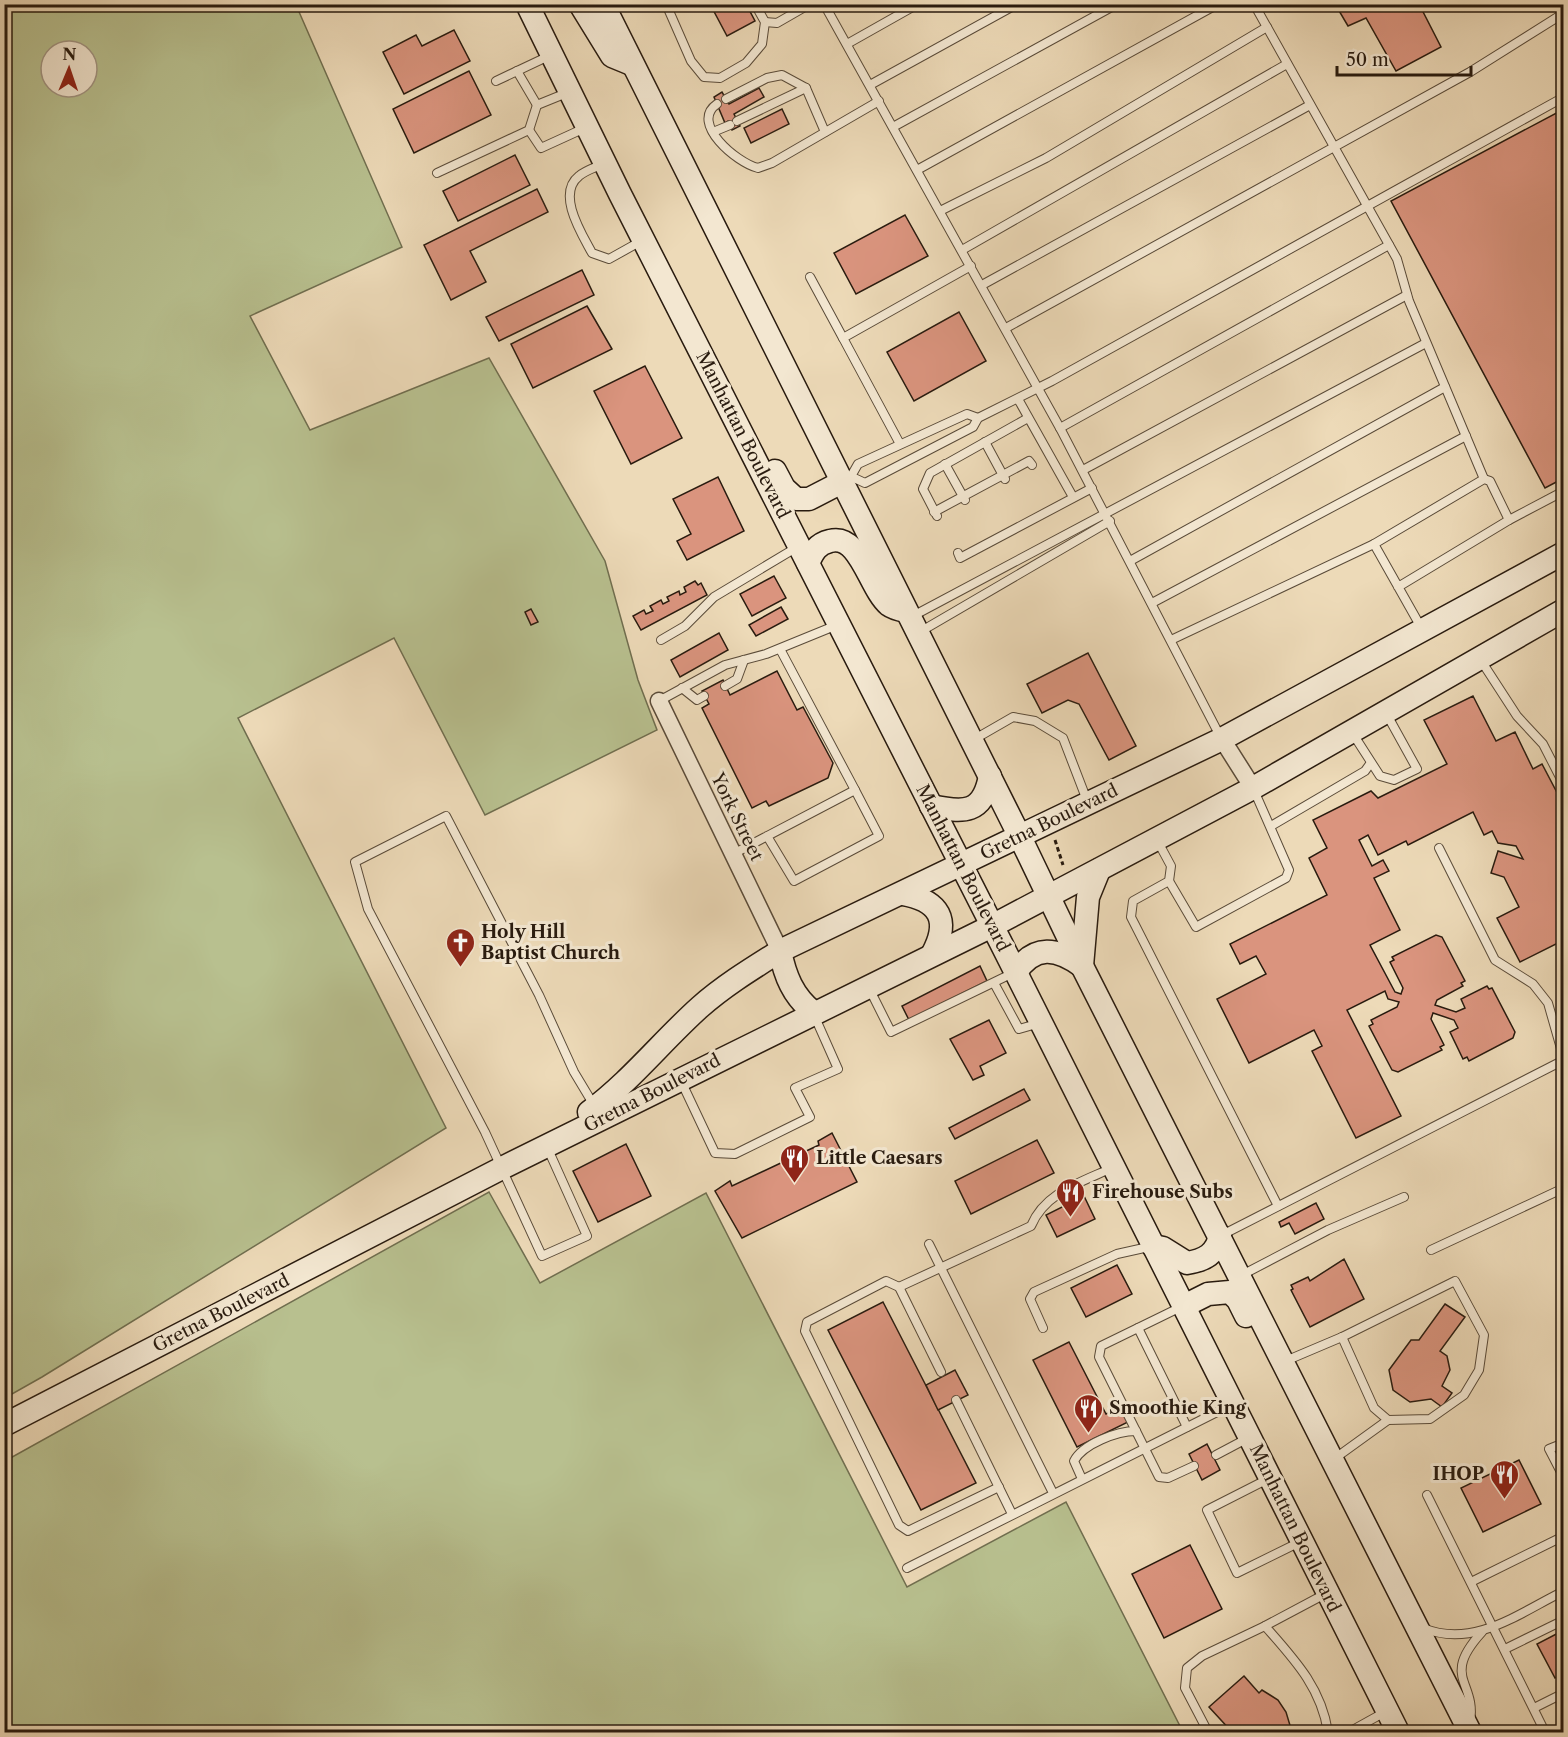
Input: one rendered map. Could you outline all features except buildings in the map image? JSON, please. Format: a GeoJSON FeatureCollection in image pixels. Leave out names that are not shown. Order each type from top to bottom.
{"type":"FeatureCollection","features":[{"type":"Feature","properties":{"kind":"street"},"geometry":{"type":"LineString","coordinates":[[580,4],[612,56],[633,65]]}},
{"type":"Feature","properties":{"kind":"street"},"geometry":{"type":"LineString","coordinates":[[603,4],[847,479],[912,621],[1082,966],[1470,1731]]}},
{"type":"Feature","properties":{"kind":"street","name":"Manhattan Boulevard"},"geometry":{"type":"LineString","coordinates":[[531,7],[605,163],[993,926],[1398,1732]]}},
{"type":"Feature","properties":{"kind":"street"},"geometry":{"type":"LineString","coordinates":[[727,400],[745,411],[784,488],[796,499],[809,499],[847,479]]}},
{"type":"Feature","properties":{"kind":"street"},"geometry":{"type":"LineString","coordinates":[[804,555],[813,551],[820,544],[842,540],[852,544],[874,585],[890,606],[912,621]]}},
{"type":"Feature","properties":{"kind":"street","name":"Gretna Boulevard"},"geometry":{"type":"LineString","coordinates":[[502,1168],[616,1092],[700,1007],[736,978],[780,951],[1222,739],[1563,555]]}},
{"type":"Feature","properties":{"kind":"street","name":"Gretna Boulevard"},"geometry":{"type":"LineString","coordinates":[[4,1425],[547,1145],[933,953],[993,926],[1253,788],[1563,610]]}},
{"type":"Feature","properties":{"kind":"street","name":"York Street"},"geometry":{"type":"LineString","coordinates":[[659,701],[780,951]]}},
{"type":"Feature","properties":{"kind":"street"},"geometry":{"type":"LineString","coordinates":[[1222,739],[1253,788]]}},
{"type":"Feature","properties":{"kind":"street"},"geometry":{"type":"LineString","coordinates":[[931,806],[957,812],[979,804],[984,798],[990,776]]}},
{"type":"Feature","properties":{"kind":"street"},"geometry":{"type":"LineString","coordinates":[[1082,966],[1088,897],[1099,870]]}},
{"type":"Feature","properties":{"kind":"street"},"geometry":{"type":"LineString","coordinates":[[903,894],[921,897],[935,908],[939,916],[941,937],[933,953]]}},
{"type":"Feature","properties":{"kind":"street"},"geometry":{"type":"LineString","coordinates":[[780,951],[784,970],[798,1000],[813,1012]]}},
{"type":"Feature","properties":{"kind":"street"},"geometry":{"type":"LineString","coordinates":[[1016,972],[1023,960],[1033,954],[1047,952],[1063,953],[1082,966]]}},
{"type":"Feature","properties":{"kind":"street"},"geometry":{"type":"LineString","coordinates":[[1153,1246],[1163,1248],[1186,1263],[1193,1262],[1212,1254],[1220,1236]]}},
{"type":"Feature","properties":{"kind":"street"},"geometry":{"type":"LineString","coordinates":[[1184,1306],[1208,1294],[1230,1292],[1238,1299],[1267,1357],[1274,1363],[1283,1362]]}},
{"type":"Feature","properties":{"kind":"lane"},"geometry":{"type":"LineString","coordinates":[[666,4],[691,61],[704,77],[720,78],[746,63],[762,44],[765,22],[755,4]]}},
{"type":"Feature","properties":{"kind":"lane"},"geometry":{"type":"LineString","coordinates":[[765,22],[777,22],[810,4]]}},
{"type":"Feature","properties":{"kind":"lane"},"geometry":{"type":"LineString","coordinates":[[847,44],[918,4]]}},
{"type":"Feature","properties":{"kind":"lane"},"geometry":{"type":"LineString","coordinates":[[870,86],[1017,4]]}},
{"type":"Feature","properties":{"kind":"lane"},"geometry":{"type":"LineString","coordinates":[[893,127],[1117,4]]}},
{"type":"Feature","properties":{"kind":"lane"},"geometry":{"type":"LineString","coordinates":[[917,170],[1218,4]]}},
{"type":"Feature","properties":{"kind":"lane"},"geometry":{"type":"LineString","coordinates":[[1254,4],[1397,259],[1407,295],[1484,479],[1490,481],[1509,520]]}},
{"type":"Feature","properties":{"kind":"lane"},"geometry":{"type":"LineString","coordinates":[[825,5],[1039,388],[1222,739]]}},
{"type":"Feature","properties":{"kind":"lane"},"geometry":{"type":"LineString","coordinates":[[1006,328],[1333,145],[1470,72],[1563,13]]}},
{"type":"Feature","properties":{"kind":"lane"},"geometry":{"type":"LineString","coordinates":[[940,211],[1046,158],[1267,27]]}},
{"type":"Feature","properties":{"kind":"lane"},"geometry":{"type":"LineString","coordinates":[[496,81],[552,55]]}},
{"type":"Feature","properties":{"kind":"lane"},"geometry":{"type":"LineString","coordinates":[[962,250],[1287,64]]}},
{"type":"Feature","properties":{"kind":"lane"},"geometry":{"type":"LineString","coordinates":[[517,71],[537,105],[530,130],[541,148],[587,127]]}},
{"type":"Feature","properties":{"kind":"lane"},"geometry":{"type":"LineString","coordinates":[[726,99],[767,78],[782,75],[806,88],[825,132]]}},
{"type":"Feature","properties":{"kind":"lane"},"geometry":{"type":"LineString","coordinates":[[713,132],[806,88]]}},
{"type":"Feature","properties":{"kind":"lane"},"geometry":{"type":"LineString","coordinates":[[537,105],[570,92]]}},
{"type":"Feature","properties":{"kind":"lane"},"geometry":{"type":"LineString","coordinates":[[978,418],[967,414],[900,444],[858,464],[847,479],[865,483],[973,427],[978,418],[1039,388],[1563,97]]}},
{"type":"Feature","properties":{"kind":"lane"},"geometry":{"type":"LineString","coordinates":[[717,104],[708,116],[713,132],[722,145],[735,157],[758,168],[772,163],[879,101]]}},
{"type":"Feature","properties":{"kind":"lane"},"geometry":{"type":"LineString","coordinates":[[982,285],[1310,105]]}},
{"type":"Feature","properties":{"kind":"lane"},"geometry":{"type":"LineString","coordinates":[[437,173],[530,130]]}},
{"type":"Feature","properties":{"kind":"lane"},"geometry":{"type":"LineString","coordinates":[[605,163],[578,177],[572,190],[571,212],[592,253],[609,259],[644,239]]}},
{"type":"Feature","properties":{"kind":"lane"},"geometry":{"type":"LineString","coordinates":[[1060,428],[1389,245]]}},
{"type":"Feature","properties":{"kind":"lane"},"geometry":{"type":"LineString","coordinates":[[843,338],[971,266]]}},
{"type":"Feature","properties":{"kind":"lane"},"geometry":{"type":"LineString","coordinates":[[810,277],[900,444]]}},
{"type":"Feature","properties":{"kind":"lane"},"geometry":{"type":"LineString","coordinates":[[1083,470],[1407,295]]}},
{"type":"Feature","properties":{"kind":"lane"},"geometry":{"type":"LineString","coordinates":[[912,621],[1105,512],[1426,343]]}},
{"type":"Feature","properties":{"kind":"lane"},"geometry":{"type":"LineString","coordinates":[[1130,561],[1445,387]]}},
{"type":"Feature","properties":{"kind":"lane"},"geometry":{"type":"LineString","coordinates":[[1018,399],[1073,497]]}},
{"type":"Feature","properties":{"kind":"lane"},"geometry":{"type":"LineString","coordinates":[[1028,418],[945,464],[924,480],[923,489],[936,514],[1030,463]]}},
{"type":"Feature","properties":{"kind":"lane"},"geometry":{"type":"LineString","coordinates":[[1152,603],[1466,436]]}},
{"type":"Feature","properties":{"kind":"lane"},"geometry":{"type":"LineString","coordinates":[[985,442],[1004,477]]}},
{"type":"Feature","properties":{"kind":"lane"},"geometry":{"type":"LineString","coordinates":[[945,464],[964,499]]}},
{"type":"Feature","properties":{"kind":"lane"},"geometry":{"type":"LineString","coordinates":[[1171,640],[1374,544],[1484,479]]}},
{"type":"Feature","properties":{"kind":"lane"},"geometry":{"type":"LineString","coordinates":[[958,554],[960,558],[1054,504],[1092,488]]}},
{"type":"Feature","properties":{"kind":"lane"},"geometry":{"type":"LineString","coordinates":[[1398,586],[1563,490]]}},
{"type":"Feature","properties":{"kind":"lane"},"geometry":{"type":"LineString","coordinates":[[912,621],[1110,521]]}},
{"type":"Feature","properties":{"kind":"lane"},"geometry":{"type":"LineString","coordinates":[[1374,544],[1422,630]]}},
{"type":"Feature","properties":{"kind":"lane"},"geometry":{"type":"LineString","coordinates":[[661,640],[685,626],[714,597],[804,555]]}},
{"type":"Feature","properties":{"kind":"lane"},"geometry":{"type":"LineString","coordinates":[[659,701],[725,665],[780,648],[839,625]]}},
{"type":"Feature","properties":{"kind":"lane"},"geometry":{"type":"LineString","coordinates":[[767,836],[794,881],[879,836],[780,648]]}},
{"type":"Feature","properties":{"kind":"lane"},"geometry":{"type":"LineString","coordinates":[[1479,658],[1517,716],[1543,744],[1563,785]]}},
{"type":"Feature","properties":{"kind":"lane"},"geometry":{"type":"LineString","coordinates":[[725,686],[737,679],[744,660]]}},
{"type":"Feature","properties":{"kind":"lane"},"geometry":{"type":"LineString","coordinates":[[682,688],[697,700],[704,696]]}},
{"type":"Feature","properties":{"kind":"lane"},"geometry":{"type":"LineString","coordinates":[[1352,731],[1370,764],[1380,776],[1394,780],[1417,769],[1386,712]]}},
{"type":"Feature","properties":{"kind":"lane"},"geometry":{"type":"LineString","coordinates":[[972,741],[1013,717],[1035,721],[1063,738],[1088,804]]}},
{"type":"Feature","properties":{"kind":"lane"},"geometry":{"type":"LineString","coordinates":[[1271,826],[1365,771],[1370,764]]}},
{"type":"Feature","properties":{"kind":"lane"},"geometry":{"type":"LineString","coordinates":[[1157,839],[1171,866],[1169,881],[1196,927],[1208,922],[1286,878],[1289,870],[1253,788]]}},
{"type":"Feature","properties":{"kind":"lane"},"geometry":{"type":"LineString","coordinates":[[733,854],[855,790]]}},
{"type":"Feature","properties":{"kind":"lane"},"geometry":{"type":"LineString","coordinates":[[547,1145],[587,1236],[542,1256],[502,1168],[368,909],[355,862],[446,816],[539,995],[573,1072],[596,1107]]}},
{"type":"Feature","properties":{"kind":"lane"},"geometry":{"type":"LineString","coordinates":[[1220,1236],[1563,1060],[1548,1003],[1533,984],[1496,960],[1439,848]]}},
{"type":"Feature","properties":{"kind":"lane"},"geometry":{"type":"LineString","coordinates":[[1169,881],[1133,901],[1131,917],[1278,1206]]}},
{"type":"Feature","properties":{"kind":"lane"},"geometry":{"type":"LineString","coordinates":[[868,985],[891,1032],[1016,972]]}},
{"type":"Feature","properties":{"kind":"lane"},"geometry":{"type":"LineString","coordinates":[[994,983],[1019,1029],[1041,1023]]}},
{"type":"Feature","properties":{"kind":"lane"},"geometry":{"type":"LineString","coordinates":[[680,1079],[715,1153],[735,1154],[810,1118],[795,1088],[837,1070],[813,1012]]}},
{"type":"Feature","properties":{"kind":"lane"},"geometry":{"type":"LineString","coordinates":[[899,1287],[1031,1226],[1038,1210],[1058,1193],[1114,1167]]}},
{"type":"Feature","properties":{"kind":"lane"},"geometry":{"type":"LineString","coordinates":[[1431,1250],[1563,1188]]}},
{"type":"Feature","properties":{"kind":"lane"},"geometry":{"type":"LineString","coordinates":[[1239,1276],[1328,1230],[1404,1197]]}},
{"type":"Feature","properties":{"kind":"lane"},"geometry":{"type":"LineString","coordinates":[[929,1244],[1053,1493]]}},
{"type":"Feature","properties":{"kind":"lane"},"geometry":{"type":"LineString","coordinates":[[1043,1328],[1030,1299],[1034,1292],[1117,1254],[1153,1246]]}},
{"type":"Feature","properties":{"kind":"lane"},"geometry":{"type":"LineString","coordinates":[[941,1371],[899,1287],[886,1281],[807,1322],[805,1331],[899,1525],[908,1531],[999,1487]]}},
{"type":"Feature","properties":{"kind":"lane"},"geometry":{"type":"LineString","coordinates":[[1283,1362],[1342,1337],[1455,1281],[1484,1335],[1479,1370],[1464,1395],[1430,1419],[1388,1420],[1332,1460]]}},
{"type":"Feature","properties":{"kind":"lane"},"geometry":{"type":"LineString","coordinates":[[1184,1306],[1101,1346],[1099,1357],[1160,1477],[1168,1478],[1194,1466]]}},
{"type":"Feature","properties":{"kind":"lane"},"geometry":{"type":"LineString","coordinates":[[1138,1328],[1187,1427]]}},
{"type":"Feature","properties":{"kind":"lane"},"geometry":{"type":"LineString","coordinates":[[1342,1337],[1374,1408],[1388,1420]]}},
{"type":"Feature","properties":{"kind":"lane"},"geometry":{"type":"LineString","coordinates":[[956,1400],[1012,1514]]}},
{"type":"Feature","properties":{"kind":"lane"},"geometry":{"type":"LineString","coordinates":[[907,1568],[1233,1404]]}},
{"type":"Feature","properties":{"kind":"lane"},"geometry":{"type":"LineString","coordinates":[[1082,1479],[1074,1461],[1078,1452],[1123,1431],[1136,1431]]}},
{"type":"Feature","properties":{"kind":"lane"},"geometry":{"type":"LineString","coordinates":[[1216,1455],[1250,1437]]}},
{"type":"Feature","properties":{"kind":"lane"},"geometry":{"type":"LineString","coordinates":[[1563,1443],[1549,1449],[1563,1478]]}},
{"type":"Feature","properties":{"kind":"lane"},"geometry":{"type":"LineString","coordinates":[[1270,1478],[1207,1510],[1237,1573],[1302,1541]]}},
{"type":"Feature","properties":{"kind":"lane"},"geometry":{"type":"LineString","coordinates":[[1427,1495],[1545,1732]]}},
{"type":"Feature","properties":{"kind":"lane"},"geometry":{"type":"LineString","coordinates":[[1471,1582],[1563,1536]]}},
{"type":"Feature","properties":{"kind":"lane"},"geometry":{"type":"LineString","coordinates":[[1416,1626],[1453,1637],[1482,1632],[1563,1591]]}},
{"type":"Feature","properties":{"kind":"lane"},"geometry":{"type":"LineString","coordinates":[[1208,1732],[1185,1688],[1187,1668],[1202,1656],[1327,1593]]}},
{"type":"Feature","properties":{"kind":"lane"},"geometry":{"type":"LineString","coordinates":[[1505,1649],[1563,1620]]}},
{"type":"Feature","properties":{"kind":"lane"},"geometry":{"type":"LineString","coordinates":[[1265,1626],[1314,1687],[1324,1710],[1328,1732]]}},
{"type":"Feature","properties":{"kind":"lane"},"geometry":{"type":"LineString","coordinates":[[1470,1731],[1472,1711],[1463,1685],[1462,1661],[1467,1648],[1482,1632]]}},
{"type":"Feature","properties":{"kind":"lane"},"geometry":{"type":"LineString","coordinates":[[1534,1708],[1563,1693]]}},
{"type":"Feature","properties":{"kind":"lane"},"geometry":{"type":"LineString","coordinates":[[1349,1732],[1387,1711]]}},
{"type":"Feature","properties":{"kind":"path"},"geometry":{"type":"LineString","coordinates":[[1053,834],[1066,872]]}},
{"type":"Feature","properties":{"kind":"green space"},"geometry":{"type":"Polygon","coordinates":[[[5,5],[296,5],[402,247],[250,316],[310,430],[489,358],[605,561],[638,680],[657,730],[485,815],[394,638],[238,718],[446,1128],[5,1398],[5,5]]]}},
{"type":"Feature","properties":{"kind":"green space"},"geometry":{"type":"Polygon","coordinates":[[[489,1192],[540,1283],[706,1193],[907,1587],[1066,1502],[1183,1732],[5,1732],[5,1461],[489,1192]]]}},
{"type":"Feature","properties":{"kind":"place","name":"Holy Hill Baptist Church"},"geometry":{"type":"Point","coordinates":[460,968]}},
{"type":"Feature","properties":{"kind":"place","name":"Little Caesars"},"geometry":{"type":"Point","coordinates":[795,1184]}},
{"type":"Feature","properties":{"kind":"place","name":"Firehouse Subs"},"geometry":{"type":"Point","coordinates":[1071,1218]}},
{"type":"Feature","properties":{"kind":"place","name":"Smoothie King"},"geometry":{"type":"Point","coordinates":[1088,1434]}},
{"type":"Feature","properties":{"kind":"place","name":"IHOP"},"geometry":{"type":"Point","coordinates":[1505,1500]}}]}
